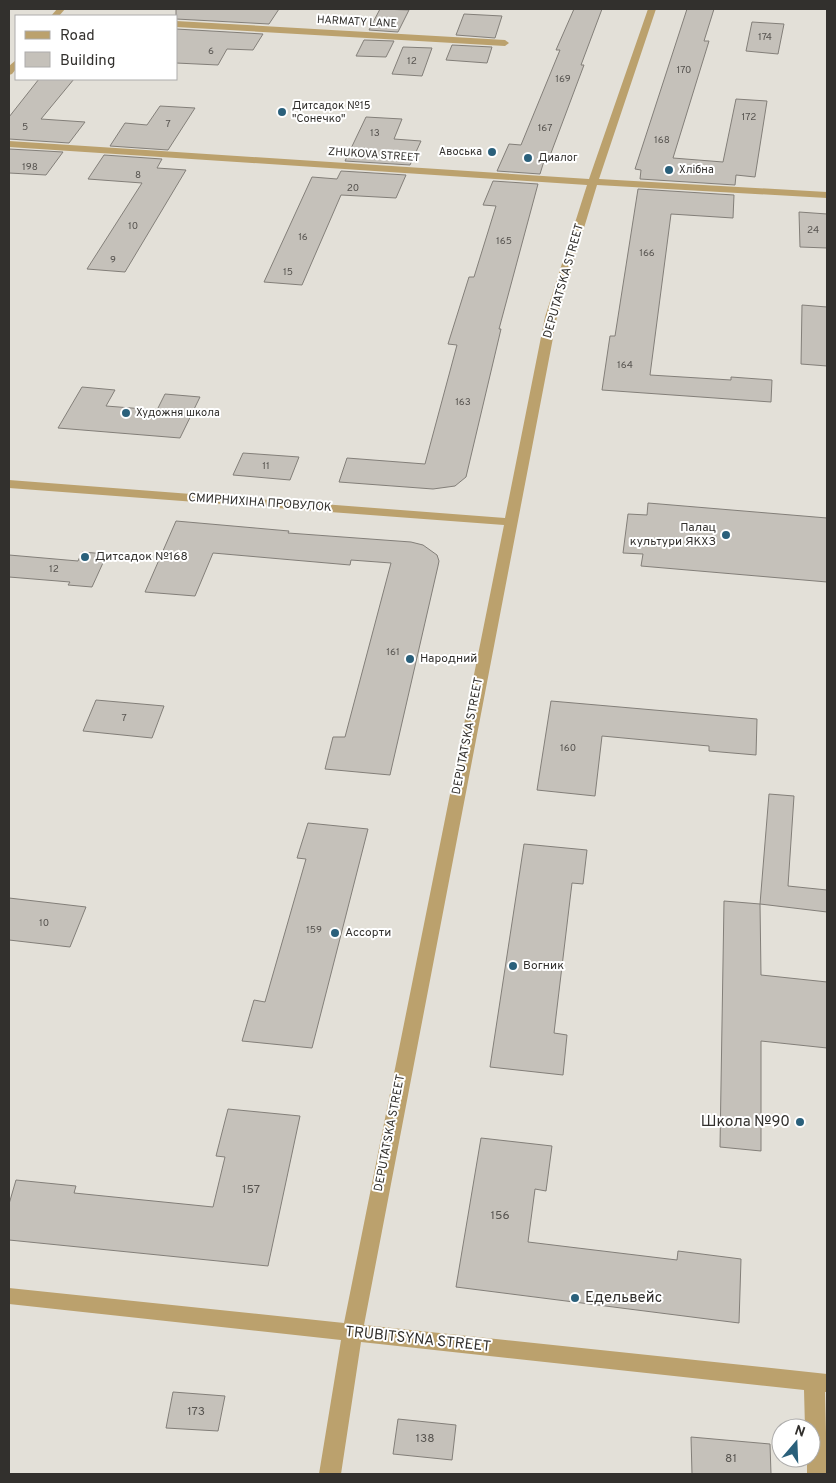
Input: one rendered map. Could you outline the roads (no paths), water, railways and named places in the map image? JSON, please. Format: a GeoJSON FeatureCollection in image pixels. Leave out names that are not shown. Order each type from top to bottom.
{"type":"FeatureCollection","features":[{"type":"Feature","properties":{"kind":"street","name":"DEPUTATSKA STREET"},"geometry":{"type":"LineString","coordinates":[[330,1474],[352,1332],[551,317],[593,182],[652,9]]}},
{"type":"Feature","properties":{"kind":"street","name":"HARMATY LANE"},"geometry":{"type":"LineString","coordinates":[[178,24],[506,42]]}},
{"type":"Feature","properties":{"kind":"street","name":"ZHUKOVA STREET"},"geometry":{"type":"LineString","coordinates":[[9,144],[593,182],[827,195]]}},
{"type":"Feature","properties":{"kind":"street","name":"СМИРНИХІНА ПРОВУЛОК"},"geometry":{"type":"LineString","coordinates":[[9,484],[510,522]]}},
{"type":"Feature","properties":{"kind":"street","name":"TRUBITSYNA STREET"},"geometry":{"type":"LineString","coordinates":[[9,1296],[821,1382]]}},
{"type":"Feature","properties":{"kind":"street"},"geometry":{"type":"LineString","coordinates":[[818,1474],[821,1382]]}},
{"type":"Feature","properties":{"kind":"place","name":"Дитсадок №15 \"Сонечко\""},"geometry":{"type":"Point","coordinates":[282,112]}},
{"type":"Feature","properties":{"kind":"place","name":"Авоська"},"geometry":{"type":"Point","coordinates":[492,152]}},
{"type":"Feature","properties":{"kind":"place","name":"Диалог"},"geometry":{"type":"Point","coordinates":[528,158]}},
{"type":"Feature","properties":{"kind":"place","name":"Хлібна"},"geometry":{"type":"Point","coordinates":[669,170]}},
{"type":"Feature","properties":{"kind":"place","name":"Художня школа"},"geometry":{"type":"Point","coordinates":[126,413]}},
{"type":"Feature","properties":{"kind":"place","name":"Палац культури ЯКХЗ"},"geometry":{"type":"Point","coordinates":[726,535]}},
{"type":"Feature","properties":{"kind":"place","name":"Дитсадок №168"},"geometry":{"type":"Point","coordinates":[85,557]}},
{"type":"Feature","properties":{"kind":"place","name":"Народний"},"geometry":{"type":"Point","coordinates":[410,659]}},
{"type":"Feature","properties":{"kind":"place","name":"Ассорти"},"geometry":{"type":"Point","coordinates":[335,933]}},
{"type":"Feature","properties":{"kind":"place","name":"Вогник"},"geometry":{"type":"Point","coordinates":[513,966]}},
{"type":"Feature","properties":{"kind":"place","name":"Школа №90"},"geometry":{"type":"Point","coordinates":[800,1122]}},
{"type":"Feature","properties":{"kind":"place","name":"Едельвейс"},"geometry":{"type":"Point","coordinates":[575,1298]}}]}
